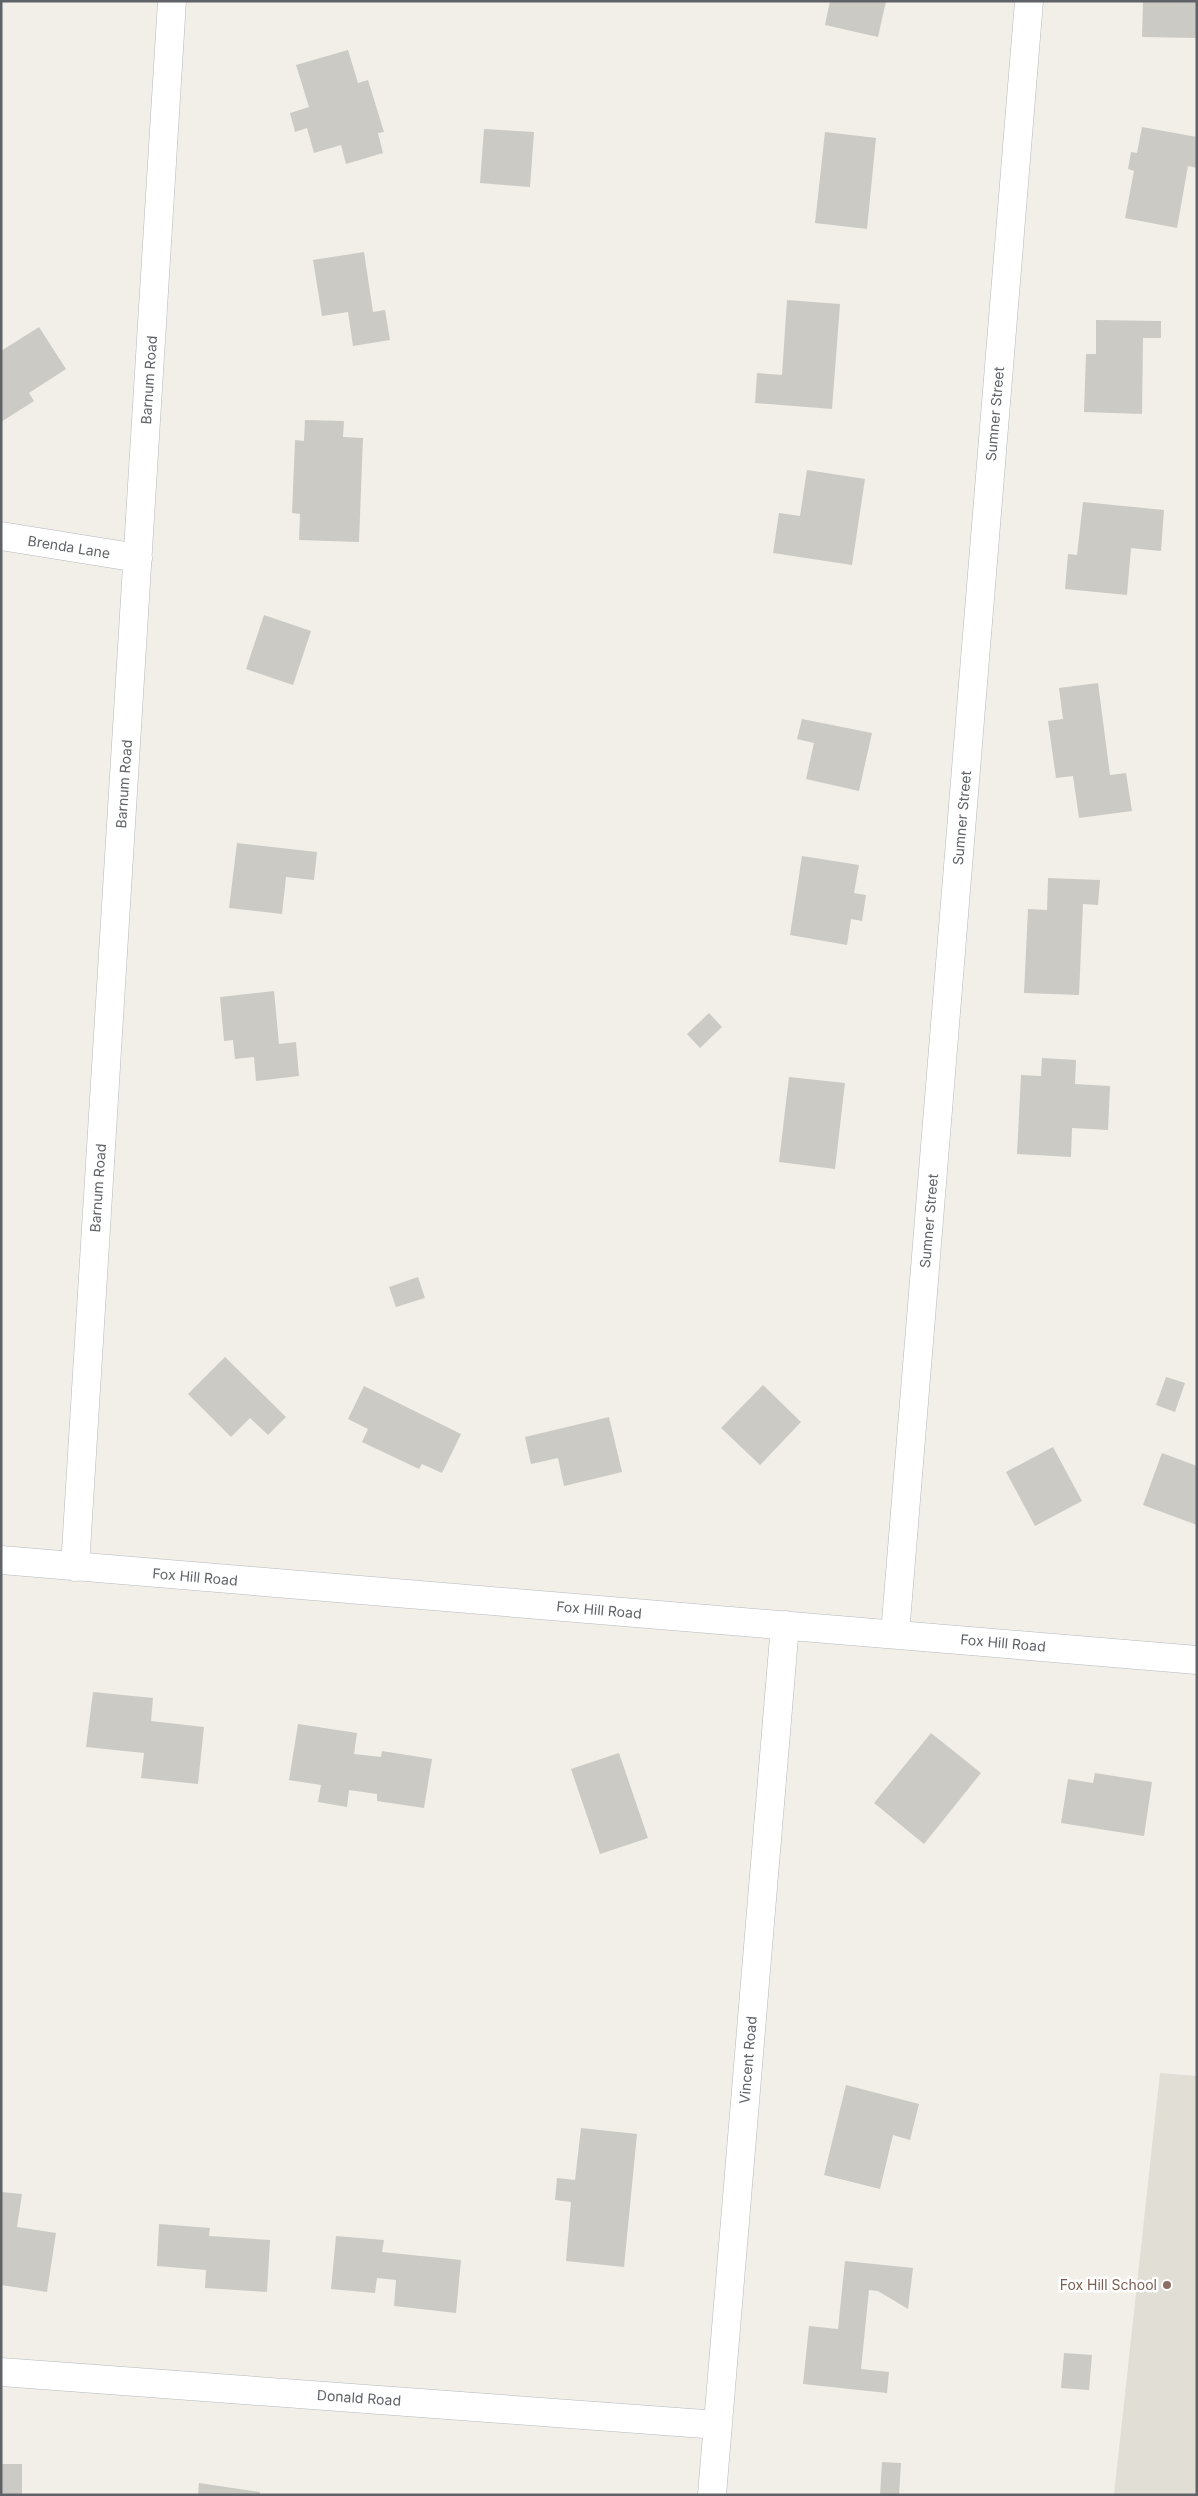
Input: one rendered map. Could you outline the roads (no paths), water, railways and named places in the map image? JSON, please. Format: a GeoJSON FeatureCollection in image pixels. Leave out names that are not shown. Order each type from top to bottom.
{"type":"FeatureCollection","features":[{"type":"Feature","properties":{"kind":"street","name":"Barnum Road"},"geometry":{"type":"LineString","coordinates":[[75,1567],[172,1]]}},
{"type":"Feature","properties":{"kind":"street","name":"Sumner Street"},"geometry":{"type":"LineString","coordinates":[[895,1634],[1029,1]]}},
{"type":"Feature","properties":{"kind":"street","name":"Brenda Lane"},"geometry":{"type":"LineString","coordinates":[[1,536],[138,558]]}},
{"type":"Feature","properties":{"kind":"street","name":"Fox Hill Road"},"geometry":{"type":"LineString","coordinates":[[1,1560],[1197,1660]]}},
{"type":"Feature","properties":{"kind":"street","name":"Vincent Road"},"geometry":{"type":"LineString","coordinates":[[712,2495],[785,1625]]}},
{"type":"Feature","properties":{"kind":"street","name":"Donald Road"},"geometry":{"type":"LineString","coordinates":[[1,2372],[718,2425]]}},
{"type":"Feature","properties":{"kind":"place","name":"Fox Hill School"},"geometry":{"type":"Point","coordinates":[1167,2285]}}]}
